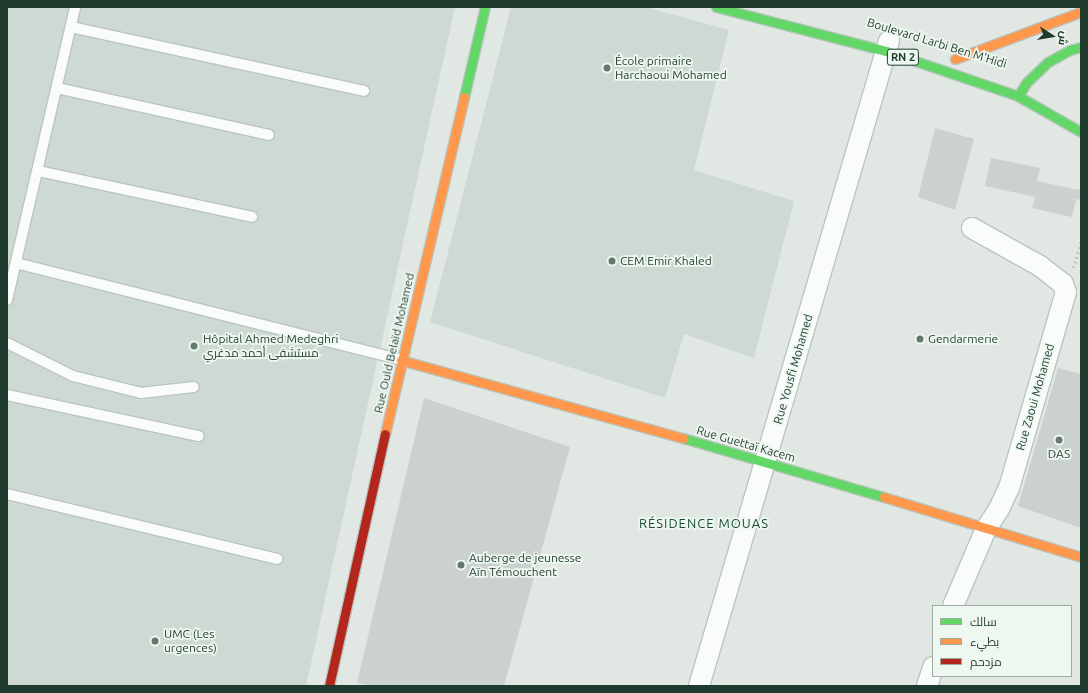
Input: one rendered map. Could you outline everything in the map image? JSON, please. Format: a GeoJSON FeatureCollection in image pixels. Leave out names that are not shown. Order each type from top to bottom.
{"type":"FeatureCollection","features":[{"type":"Feature","properties":{"kind":"street","name":"Rue Ould Belaïd Mohamed"},"geometry":{"type":"LineString","coordinates":[[329,686],[402,360],[485,7]]}},
{"type":"Feature","properties":{"kind":"street","name":"Boulevard Larbi Ben M'Hidi"},"geometry":{"type":"LineString","coordinates":[[716,7],[888,43],[1018,96],[1081,132]]}},
{"type":"Feature","properties":{"kind":"street","name":"Boulevard Larbi Ben M'Hidi"},"geometry":{"type":"LineString","coordinates":[[970,64],[952,58],[1081,12]]}},
{"type":"Feature","properties":{"kind":"street","name":"Rue Yousfi Mohamed"},"geometry":{"type":"LineString","coordinates":[[699,686],[888,43]]}},
{"type":"Feature","properties":{"kind":"street"},"geometry":{"type":"LineString","coordinates":[[1018,96],[1026,84],[1048,62],[1070,50],[1081,47]]}},
{"type":"Feature","properties":{"kind":"street","name":"Rue Zaoui Mohamed"},"geometry":{"type":"LineString","coordinates":[[953,605],[986,529],[999,509],[1009,488],[1066,292],[1063,284],[1040,266],[972,228]]}},
{"type":"Feature","properties":{"kind":"street","name":"Rue Guettaï Kacem"},"geometry":{"type":"LineString","coordinates":[[402,360],[766,461],[1081,557]]}},
{"type":"Feature","properties":{"kind":"street"},"geometry":{"type":"LineString","coordinates":[[927,686],[932,669]]}},
{"type":"Feature","properties":{"kind":"lane"},"geometry":{"type":"LineString","coordinates":[[7,300],[75,7]]}},
{"type":"Feature","properties":{"kind":"lane"},"geometry":{"type":"LineString","coordinates":[[71,28],[364,91]]}},
{"type":"Feature","properties":{"kind":"lane"},"geometry":{"type":"LineString","coordinates":[[57,88],[269,136]]}},
{"type":"Feature","properties":{"kind":"lane"},"geometry":{"type":"LineString","coordinates":[[38,171],[252,217]]}},
{"type":"Feature","properties":{"kind":"lane"},"geometry":{"type":"LineString","coordinates":[[16,263],[402,360]]}},
{"type":"Feature","properties":{"kind":"lane"},"geometry":{"type":"LineString","coordinates":[[7,343],[73,376],[141,393],[194,387]]}},
{"type":"Feature","properties":{"kind":"lane"},"geometry":{"type":"LineString","coordinates":[[7,395],[199,436]]}},
{"type":"Feature","properties":{"kind":"lane"},"geometry":{"type":"LineString","coordinates":[[7,495],[278,559]]}},
{"type":"Feature","properties":{"kind":"shaded area","name":"Hôpital Ahmed Medeghri مستشفى أحمد مدغري"},"geometry":{"type":"Polygon","coordinates":[[[7,7],[455,7],[306,686],[7,686],[7,7]]]}},
{"type":"Feature","properties":{"kind":"shaded area","name":"CEM Emir Khaled"},"geometry":{"type":"Polygon","coordinates":[[[511,7],[645,7],[729,30],[694,170],[794,201],[754,358],[684,334],[665,398],[430,322],[511,7]]]}},
{"type":"Feature","properties":{"kind":"building"},"geometry":{"type":"Polygon","coordinates":[[[935,128],[974,139],[955,210],[918,197],[935,128]]]}},
{"type":"Feature","properties":{"kind":"building"},"geometry":{"type":"Polygon","coordinates":[[[991,158],[1040,168],[1037,181],[1079,190],[1081,185],[1081,200],[1076,199],[1072,217],[1032,208],[1035,197],[985,186],[991,158]]]}},
{"type":"Feature","properties":{"kind":"building","name":"DAS"},"geometry":{"type":"Polygon","coordinates":[[[1058,368],[1081,374],[1081,528],[1018,506],[1058,368]]]}},
{"type":"Feature","properties":{"kind":"building","name":"Auberge de jeunesse Aïn Témouchent"},"geometry":{"type":"Polygon","coordinates":[[[424,398],[570,447],[504,686],[373,686],[357,683],[424,398]]]}},
{"type":"Feature","properties":{"kind":"traffic: fast"},"geometry":{"type":"LineString","coordinates":[[464,97],[485,7]]}},
{"type":"Feature","properties":{"kind":"traffic: fast"},"geometry":{"type":"LineString","coordinates":[[716,7],[886,51],[1018,96],[1081,132]]}},
{"type":"Feature","properties":{"kind":"traffic: fast"},"geometry":{"type":"LineString","coordinates":[[1018,96],[1026,83],[1048,62],[1070,50],[1081,47]]}},
{"type":"Feature","properties":{"kind":"traffic: fast"},"geometry":{"type":"LineString","coordinates":[[683,438],[884,497]]}},
{"type":"Feature","properties":{"kind":"traffic: slow"},"geometry":{"type":"LineString","coordinates":[[955,59],[1081,12]]}},
{"type":"Feature","properties":{"kind":"traffic: slow"},"geometry":{"type":"LineString","coordinates":[[385,434],[464,97]]}},
{"type":"Feature","properties":{"kind":"traffic: slow"},"geometry":{"type":"LineString","coordinates":[[401,360],[683,438]]}},
{"type":"Feature","properties":{"kind":"traffic: slow"},"geometry":{"type":"LineString","coordinates":[[884,497],[1081,557]]}},
{"type":"Feature","properties":{"kind":"traffic: jam"},"geometry":{"type":"LineString","coordinates":[[329,686],[385,434]]}},
{"type":"Feature","properties":{"kind":"place","name":"École primaire Harchaoui Mohamed"},"geometry":{"type":"Point","coordinates":[607,68]}},
{"type":"Feature","properties":{"kind":"place","name":"CEM Emir Khaled"},"geometry":{"type":"Point","coordinates":[612,261]}},
{"type":"Feature","properties":{"kind":"place","name":"Gendarmerie"},"geometry":{"type":"Point","coordinates":[920,339]}},
{"type":"Feature","properties":{"kind":"place","name":"Hôpital Ahmed Medeghri مستشفى أحمد مدغري"},"geometry":{"type":"Point","coordinates":[194,346]}},
{"type":"Feature","properties":{"kind":"place","name":"DAS"},"geometry":{"type":"Point","coordinates":[1059,440]}},
{"type":"Feature","properties":{"kind":"place","name":"Auberge de jeunesse Aïn Témouchent"},"geometry":{"type":"Point","coordinates":[461,565]}},
{"type":"Feature","properties":{"kind":"place","name":"UMC (Les urgences)"},"geometry":{"type":"Point","coordinates":[155,641]}},
{"type":"Feature","properties":{"kind":"district","name":"RÉSIDENCE MOUAS"},"geometry":{"type":"Point","coordinates":[704,523]}}]}
